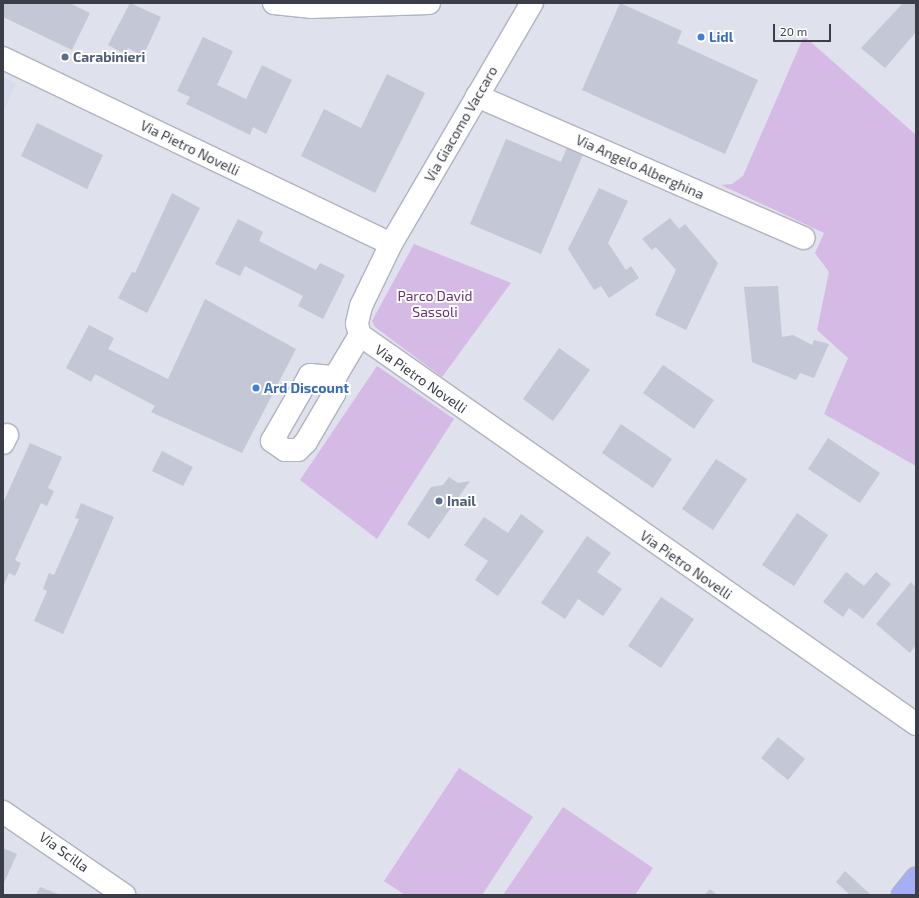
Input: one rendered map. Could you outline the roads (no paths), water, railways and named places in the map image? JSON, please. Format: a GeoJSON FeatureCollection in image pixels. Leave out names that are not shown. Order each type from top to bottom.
{"type":"FeatureCollection","features":[{"type":"Feature","properties":{"kind":"main road"},"geometry":{"type":"LineString","coordinates":[[916,879],[916,892]]}},
{"type":"Feature","properties":{"kind":"main road"},"geometry":{"type":"LineString","coordinates":[[903,895],[916,879]]}},
{"type":"Feature","properties":{"kind":"street"},"geometry":{"type":"LineString","coordinates":[[274,3],[310,7],[379,7],[429,3]]}},
{"type":"Feature","properties":{"kind":"street","name":"Via Giacomo Vaccaro"},"geometry":{"type":"LineString","coordinates":[[391,244],[532,3]]}},
{"type":"Feature","properties":{"kind":"street","name":"Via Pietro Novelli"},"geometry":{"type":"LineString","coordinates":[[3,58],[391,244],[361,306],[357,324],[360,335],[916,724]]}},
{"type":"Feature","properties":{"kind":"street","name":"Via Angelo Alberghina"},"geometry":{"type":"LineString","coordinates":[[477,96],[803,238]]}},
{"type":"Feature","properties":{"kind":"street"},"geometry":{"type":"LineString","coordinates":[[335,377],[360,335]]}},
{"type":"Feature","properties":{"kind":"street","name":"Via Scilla"},"geometry":{"type":"LineString","coordinates":[[3,812],[124,895]]}},
{"type":"Feature","properties":{"kind":"place","name":"Lidl"},"geometry":{"type":"Point","coordinates":[701,37]}},
{"type":"Feature","properties":{"kind":"place","name":"Carabinieri"},"geometry":{"type":"Point","coordinates":[65,57]}},
{"type":"Feature","properties":{"kind":"place","name":"Ard Discount"},"geometry":{"type":"Point","coordinates":[256,388]}},
{"type":"Feature","properties":{"kind":"place","name":"Inail"},"geometry":{"type":"Point","coordinates":[439,501]}},
{"type":"Feature","properties":{"kind":"park label","name":"Parco David Sassoli"},"geometry":{"type":"Point","coordinates":[435,304]}}]}
